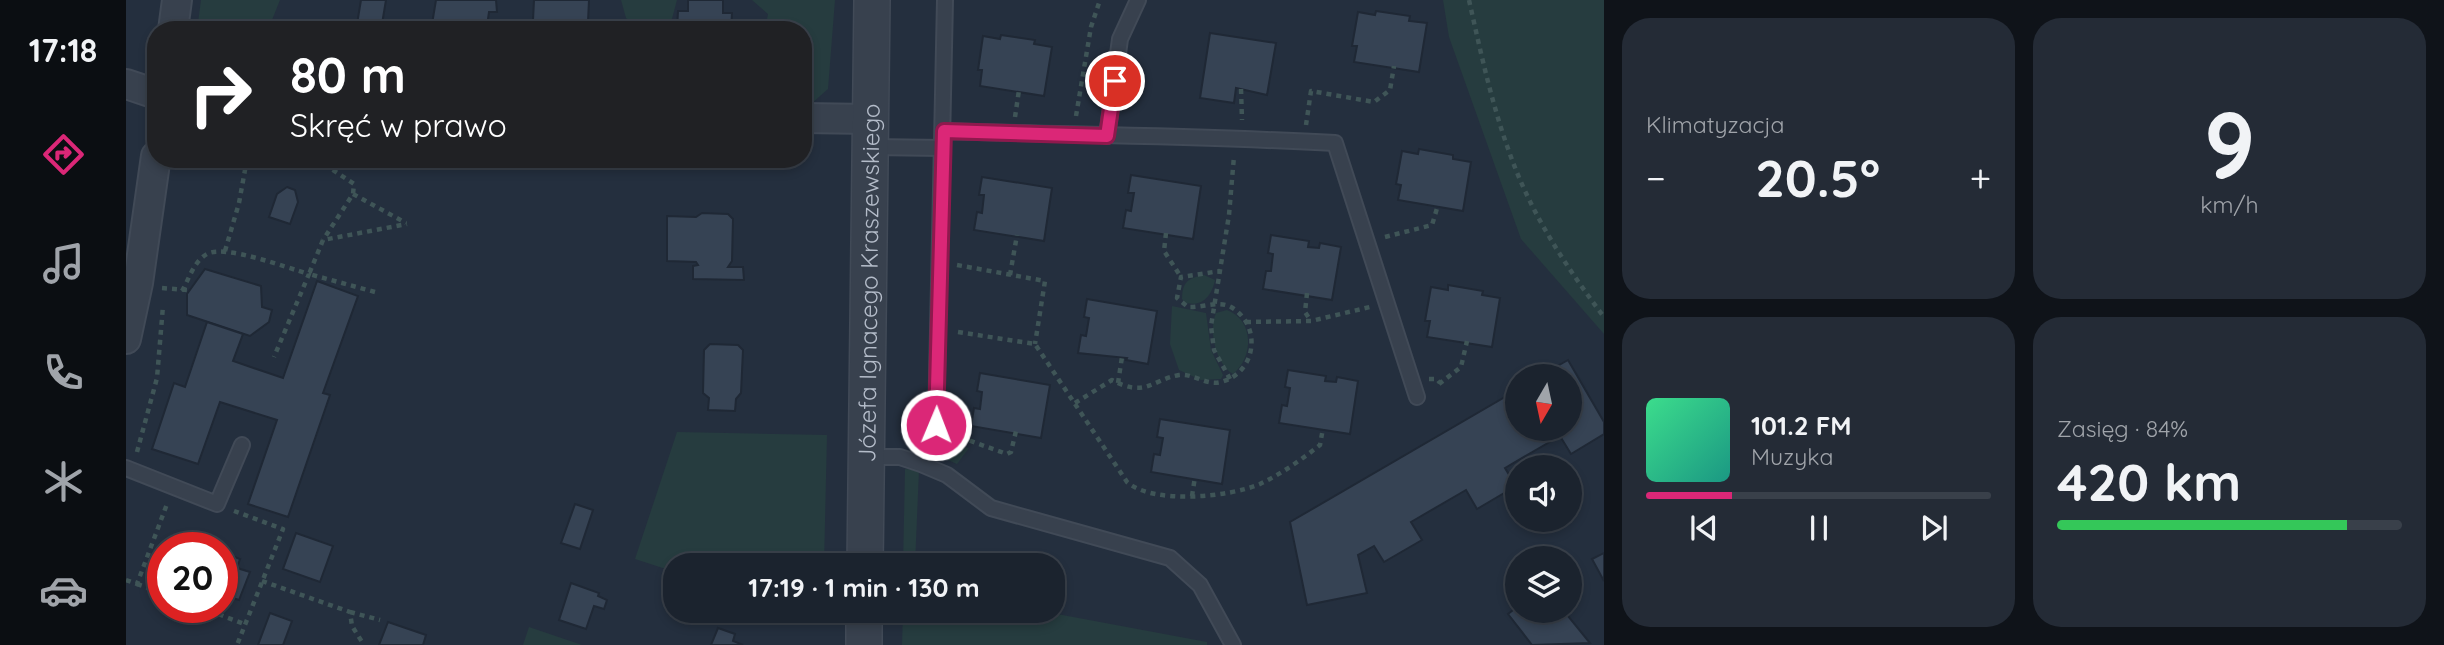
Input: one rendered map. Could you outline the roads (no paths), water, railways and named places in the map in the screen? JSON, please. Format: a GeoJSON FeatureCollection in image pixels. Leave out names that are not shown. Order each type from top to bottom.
{"type":"FeatureCollection","features":[{"type":"Feature","properties":{"kind":"street"},"geometry":{"type":"LineString","coordinates":[[174,21],[177,0]]}},
{"type":"Feature","properties":{"kind":"street","name":"Józefa Ignacego Kraszewskiego"},"geometry":{"type":"LineString","coordinates":[[865,553],[872,0]]}},
{"type":"Feature","properties":{"kind":"street"},"geometry":{"type":"LineString","coordinates":[[126,84],[147,91]]}},
{"type":"Feature","properties":{"kind":"street"},"geometry":{"type":"LineString","coordinates":[[812,120],[869,133]]}},
{"type":"Feature","properties":{"kind":"street"},"geometry":{"type":"LineString","coordinates":[[126,339],[138,283],[154,168]]}},
{"type":"Feature","properties":{"kind":"street"},"geometry":{"type":"LineString","coordinates":[[864,623],[864,645]]}},
{"type":"Feature","properties":{"kind":"lane"},"geometry":{"type":"LineString","coordinates":[[943,425],[945,0]]}},
{"type":"Feature","properties":{"kind":"lane"},"geometry":{"type":"LineString","coordinates":[[1107,136],[1120,39],[1138,0]]}},
{"type":"Feature","properties":{"kind":"lane"},"geometry":{"type":"LineString","coordinates":[[944,131],[1107,136],[1238,133],[1335,143],[1417,397]]}},
{"type":"Feature","properties":{"kind":"lane"},"geometry":{"type":"LineString","coordinates":[[869,133],[943,148]]}},
{"type":"Feature","properties":{"kind":"lane"},"geometry":{"type":"LineString","coordinates":[[132,470],[217,504],[242,445]]}},
{"type":"Feature","properties":{"kind":"lane"},"geometry":{"type":"LineString","coordinates":[[867,457],[900,457],[947,475],[991,508],[1170,558],[1200,585],[1233,645]]}}]}
